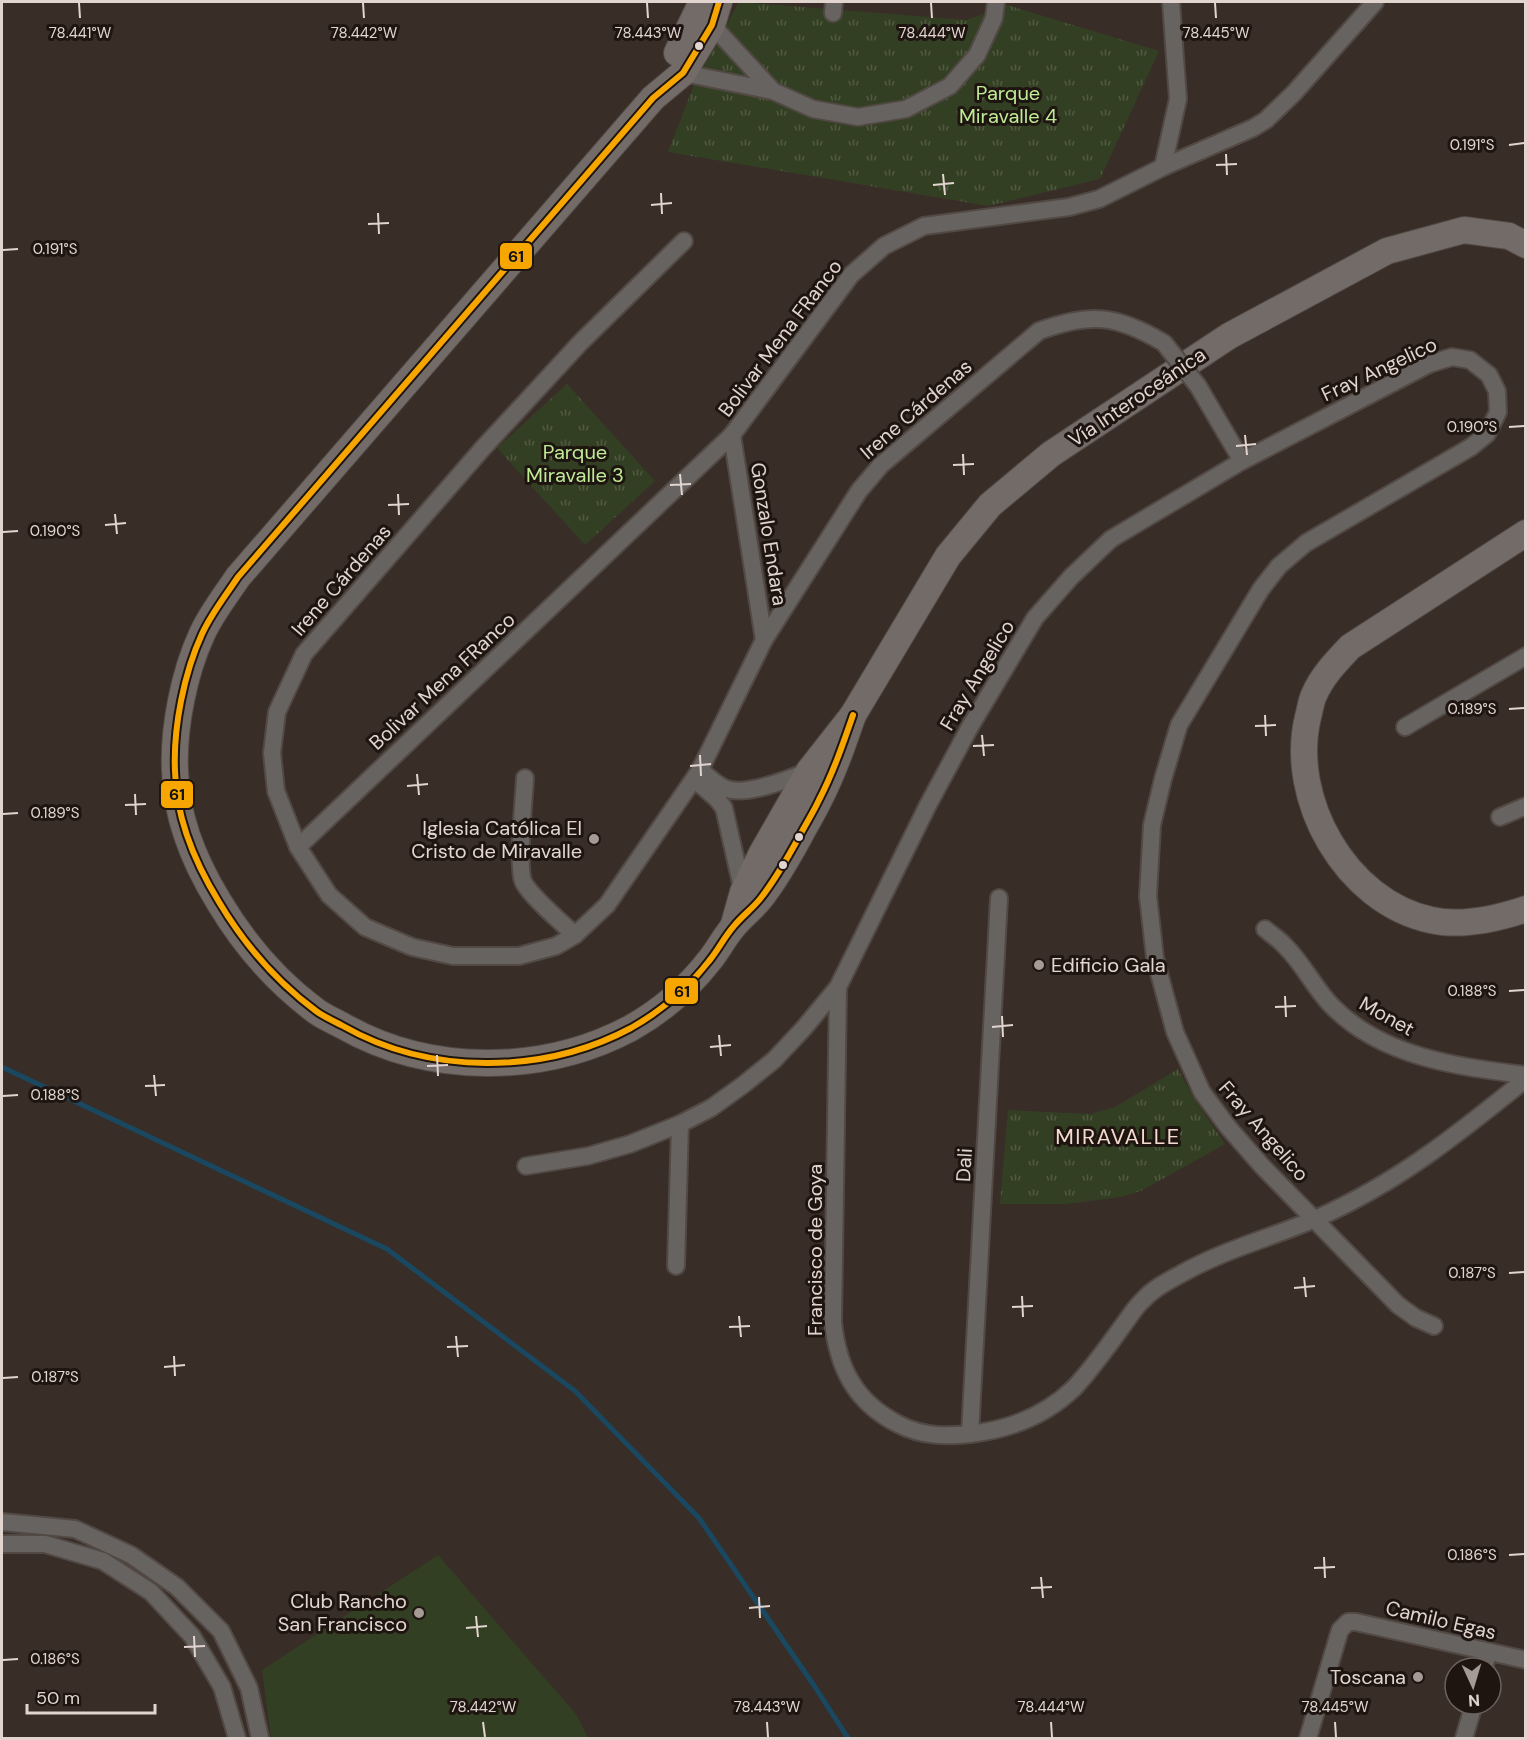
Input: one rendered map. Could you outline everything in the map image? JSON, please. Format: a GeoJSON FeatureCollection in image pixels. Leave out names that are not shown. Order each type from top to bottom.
{"type":"FeatureCollection","features":[{"type":"Feature","properties":{"kind":"main road","name":"Vía Interoceánica"},"geometry":{"type":"LineString","coordinates":[[653,98],[702,2]]}},
{"type":"Feature","properties":{"kind":"main road","name":"Vía Interoceánica"},"geometry":{"type":"LineString","coordinates":[[715,13],[683,73],[653,98],[238,577],[203,632],[190,665],[179,713],[174,770],[181,819],[202,876],[234,927],[271,971],[317,1012],[356,1033],[399,1051],[447,1061],[493,1063],[552,1056],[592,1045],[630,1028],[668,1004],[697,975],[733,927],[758,901],[780,872],[820,798],[853,715]]}},
{"type":"Feature","properties":{"kind":"main road","name":"Vía Interoceánica"},"geometry":{"type":"LineString","coordinates":[[733,927],[743,892],[808,771],[853,715],[948,556],[990,505],[1051,454],[1229,336],[1387,251],[1464,230],[1509,236],[1526,245]]}},
{"type":"Feature","properties":{"kind":"main road"},"geometry":{"type":"LineString","coordinates":[[1524,911],[1457,923],[1431,920],[1409,913],[1372,891],[1342,861],[1328,841],[1314,811],[1303,757],[1306,726],[1313,696],[1329,668],[1350,647],[1526,533]]}},
{"type":"Feature","properties":{"kind":"street"},"geometry":{"type":"LineString","coordinates":[[683,73],[773,91],[813,109],[858,117],[906,109],[950,86],[977,55],[994,18],[996,2]]}},
{"type":"Feature","properties":{"kind":"street"},"geometry":{"type":"LineString","coordinates":[[1163,167],[1178,99],[1172,2]]}},
{"type":"Feature","properties":{"kind":"street","name":"Bolivar Mena FRanco"},"geometry":{"type":"LineString","coordinates":[[298,847],[732,435],[850,276],[884,246],[924,226],[1069,207],[1098,200],[1163,167],[1253,128],[1266,120],[1294,93],[1376,2]]}},
{"type":"Feature","properties":{"kind":"street"},"geometry":{"type":"LineString","coordinates":[[715,13],[773,91]]}},
{"type":"Feature","properties":{"kind":"street","name":"Irene Cárdenas"},"geometry":{"type":"LineString","coordinates":[[684,241],[580,343],[491,439],[304,654],[277,712],[272,753],[276,791],[298,847],[328,895],[365,927],[412,947],[453,956],[519,956],[556,946],[575,935],[607,905],[697,774],[764,640],[859,491],[881,465],[1039,331],[1066,321],[1088,318],[1112,320],[1138,328],[1164,343],[1198,386],[1242,461]]}},
{"type":"Feature","properties":{"kind":"street","name":"Fray Angelico"},"geometry":{"type":"LineString","coordinates":[[526,1166],[588,1156],[630,1144],[680,1125],[711,1108],[774,1060],[838,987],[928,805],[971,725],[1035,618],[1071,577],[1111,539],[1242,461],[1429,364],[1452,357],[1470,360],[1489,375],[1497,391],[1498,412],[1487,434],[1471,447],[1306,543],[1273,574],[1179,726],[1152,825],[1148,896],[1155,958],[1175,1032],[1202,1092],[1228,1127],[1262,1166],[1398,1305],[1416,1318],[1434,1326]]}},
{"type":"Feature","properties":{"kind":"street","name":"Gonzalo Endara"},"geometry":{"type":"LineString","coordinates":[[732,435],[764,640]]}},
{"type":"Feature","properties":{"kind":"street"},"geometry":{"type":"LineString","coordinates":[[1406,727],[1526,656]]}},
{"type":"Feature","properties":{"kind":"street"},"geometry":{"type":"LineString","coordinates":[[697,774],[733,790],[764,786],[808,771]]}},
{"type":"Feature","properties":{"kind":"street"},"geometry":{"type":"LineString","coordinates":[[697,774],[724,808],[743,892]]}},
{"type":"Feature","properties":{"kind":"street"},"geometry":{"type":"LineString","coordinates":[[525,778],[521,860],[524,882],[543,905],[575,935]]}},
{"type":"Feature","properties":{"kind":"street"},"geometry":{"type":"LineString","coordinates":[[1500,817],[1526,806]]}},
{"type":"Feature","properties":{"kind":"street","name":"Dali"},"geometry":{"type":"LineString","coordinates":[[970,1434],[999,898]]}},
{"type":"Feature","properties":{"kind":"street","name":"Monet"},"geometry":{"type":"LineString","coordinates":[[1265,929],[1287,948],[1331,1005],[1353,1025],[1380,1041],[1418,1056],[1464,1068],[1526,1075]]}},
{"type":"Feature","properties":{"kind":"street","name":"Francisco de Goya"},"geometry":{"type":"LineString","coordinates":[[838,987],[833,1322],[836,1346],[850,1381],[866,1402],[885,1417],[925,1434],[948,1436],[1000,1430],[1027,1420],[1051,1407],[1074,1388],[1142,1300],[1157,1288],[1228,1251],[1315,1219],[1377,1189],[1431,1155],[1526,1079]]}},
{"type":"Feature","properties":{"kind":"street"},"geometry":{"type":"LineString","coordinates":[[676,1266],[680,1125]]}},
{"type":"Feature","properties":{"kind":"street"},"geometry":{"type":"LineString","coordinates":[[2,1522],[75,1529],[130,1555],[177,1587],[221,1631],[249,1688],[260,1738]]}},
{"type":"Feature","properties":{"kind":"street"},"geometry":{"type":"LineString","coordinates":[[2,1544],[45,1544],[103,1561],[151,1592],[192,1636],[222,1687],[237,1738]]}},
{"type":"Feature","properties":{"kind":"street"},"geometry":{"type":"LineString","coordinates":[[103,1561],[111,1545]]}},
{"type":"Feature","properties":{"kind":"street","name":"Camilo Egas"},"geometry":{"type":"LineString","coordinates":[[1308,1738],[1340,1630],[1348,1622],[1356,1622],[1472,1656]]}},
{"type":"Feature","properties":{"kind":"street","name":"Camilo Egas"},"geometry":{"type":"LineString","coordinates":[[1503,1660],[1526,1660]]}},
{"type":"Feature","properties":{"kind":"street"},"geometry":{"type":"LineString","coordinates":[[1464,1738],[1470,1716]]}},
{"type":"Feature","properties":{"kind":"green space","name":"Parque Miravalle 4"},"geometry":{"type":"Polygon","coordinates":[[[739,2],[966,20],[1007,5],[1159,51],[1100,179],[988,206],[668,152],[693,87],[739,2]]]}},
{"type":"Feature","properties":{"kind":"green space","name":"Parque Miravalle 3"},"geometry":{"type":"Polygon","coordinates":[[[567,384],[655,481],[585,545],[497,448],[567,384]]]}},
{"type":"Feature","properties":{"kind":"green space"},"geometry":{"type":"Polygon","coordinates":[[[1178,1069],[1193,1097],[1225,1144],[1141,1191],[1121,1197],[1066,1204],[1000,1204],[1008,1110],[1090,1114],[1115,1107],[1178,1069]]]}},
{"type":"Feature","properties":{"kind":"green space","name":"Club Rancho San Francisco"},"geometry":{"type":"Polygon","coordinates":[[[438,1555],[576,1714],[588,1738],[271,1738],[262,1670],[438,1555]]]}},
{"type":"Feature","properties":{"kind":"waterway"},"geometry":{"type":"LineString","coordinates":[[2,1067],[387,1249],[575,1391],[699,1518],[848,1738]]}},
{"type":"Feature","properties":{"kind":"transit line","name":"61"},"geometry":{"type":"LineString","coordinates":[[719,2],[712,25],[683,73],[653,98],[238,577],[219,605],[196,649],[181,701],[175,754],[179,806],[188,840],[202,872],[229,918],[250,947],[275,975],[316,1011],[376,1042],[412,1054],[449,1061],[486,1063],[524,1061],[561,1054],[597,1043],[631,1028],[683,990],[701,971],[740,919],[760,899],[781,869],[824,790],[853,715]]}},
{"type":"Feature","properties":{"kind":"place","name":"Iglesia Católica El Cristo de Miravalle"},"geometry":{"type":"Point","coordinates":[594,839]}},
{"type":"Feature","properties":{"kind":"place","name":"Edificio Gala"},"geometry":{"type":"Point","coordinates":[1039,965]}},
{"type":"Feature","properties":{"kind":"place","name":"Club Rancho San Francisco"},"geometry":{"type":"Point","coordinates":[419,1613]}},
{"type":"Feature","properties":{"kind":"place","name":"Toscana"},"geometry":{"type":"Point","coordinates":[1418,1677]}},
{"type":"Feature","properties":{"kind":"district","name":"MIRAVALLE"},"geometry":{"type":"Point","coordinates":[1118,1136]}}]}
